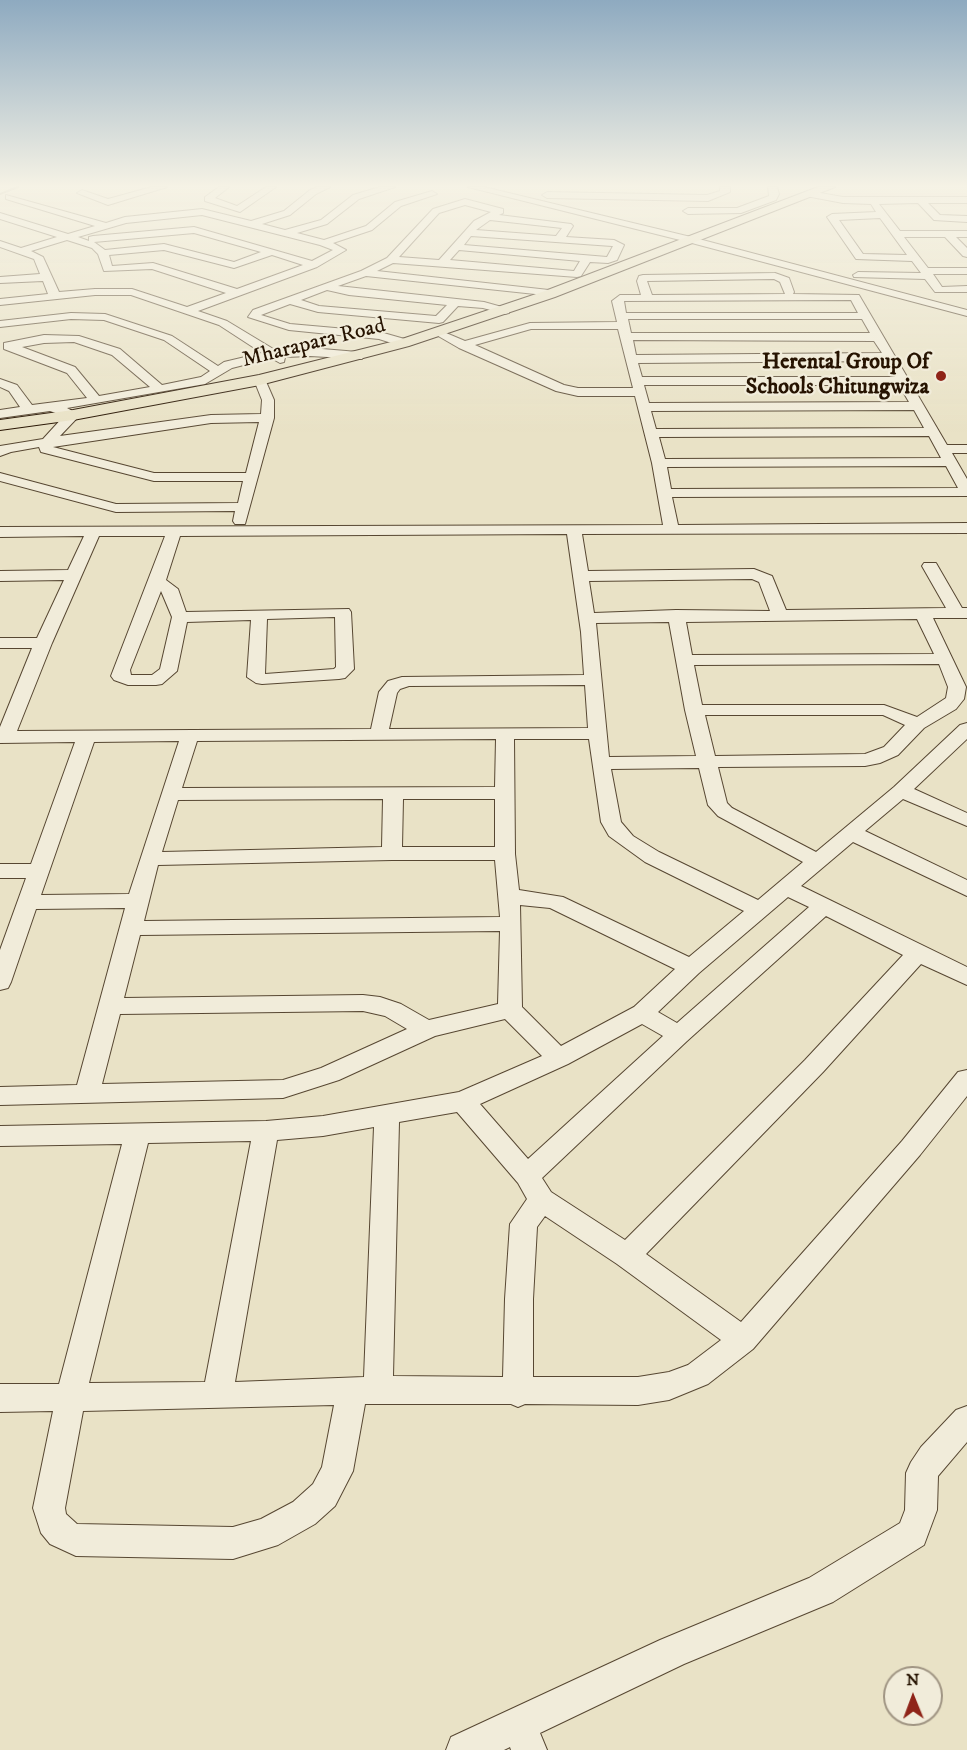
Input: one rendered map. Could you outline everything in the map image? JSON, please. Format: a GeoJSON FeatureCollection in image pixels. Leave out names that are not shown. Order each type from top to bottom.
{"type":"FeatureCollection","features":[{"type":"Feature","properties":{"kind":"main road","name":"Mharapara Road"},"geometry":{"type":"LineString","coordinates":[[15,417],[70,413],[260,380],[298,371],[439,333],[617,269]]}},
{"type":"Feature","properties":{"kind":"street"},"geometry":{"type":"LineString","coordinates":[[44,269],[55,296]]}},
{"type":"Feature","properties":{"kind":"street"},"geometry":{"type":"LineString","coordinates":[[161,269],[235,292]]}},
{"type":"Feature","properties":{"kind":"street"},"geometry":{"type":"LineString","coordinates":[[194,279],[224,269]]}},
{"type":"Feature","properties":{"kind":"street"},"geometry":{"type":"LineString","coordinates":[[189,310],[303,269]]}},
{"type":"Feature","properties":{"kind":"street"},"geometry":{"type":"LineString","coordinates":[[374,269],[257,312],[254,317],[289,327],[380,336],[404,343]]}},
{"type":"Feature","properties":{"kind":"street"},"geometry":{"type":"LineString","coordinates":[[507,269],[577,274],[580,269]]}},
{"type":"Feature","properties":{"kind":"street"},"geometry":{"type":"LineString","coordinates":[[799,269],[967,313]]}},
{"type":"Feature","properties":{"kind":"street"},"geometry":{"type":"LineString","coordinates":[[924,269],[939,290]]}},
{"type":"Feature","properties":{"kind":"street"},"geometry":{"type":"LineString","coordinates":[[296,271],[349,291],[484,305],[505,311]]}},
{"type":"Feature","properties":{"kind":"street"},"geometry":{"type":"LineString","coordinates":[[834,274],[928,274],[967,271]]}},
{"type":"Feature","properties":{"kind":"street"},"geometry":{"type":"LineString","coordinates":[[531,288],[545,272]]}},
{"type":"Feature","properties":{"kind":"street"},"geometry":{"type":"LineString","coordinates":[[365,273],[531,288],[554,293]]}},
{"type":"Feature","properties":{"kind":"street"},"geometry":{"type":"LineString","coordinates":[[0,280],[48,277]]}},
{"type":"Feature","properties":{"kind":"street"},"geometry":{"type":"LineString","coordinates":[[647,297],[643,278],[707,277],[782,277],[791,296]]}},
{"type":"Feature","properties":{"kind":"street"},"geometry":{"type":"LineString","coordinates":[[484,305],[499,286]]}},
{"type":"Feature","properties":{"kind":"street"},"geometry":{"type":"LineString","coordinates":[[917,300],[939,290],[967,289]]}},
{"type":"Feature","properties":{"kind":"street"},"geometry":{"type":"LineString","coordinates":[[0,302],[120,291],[132,292],[189,310],[233,328],[298,371]]}},
{"type":"Feature","properties":{"kind":"street"},"geometry":{"type":"LineString","coordinates":[[671,530],[659,463],[631,359],[618,301],[620,298],[855,297],[864,316],[966,486]]}},
{"type":"Feature","properties":{"kind":"street"},"geometry":{"type":"LineString","coordinates":[[290,300],[318,309],[439,320],[455,302]]}},
{"type":"Feature","properties":{"kind":"street"},"geometry":{"type":"LineString","coordinates":[[13,301],[17,322]]}},
{"type":"Feature","properties":{"kind":"street"},"geometry":{"type":"LineString","coordinates":[[0,324],[81,316],[105,317],[168,338],[219,372]]}},
{"type":"Feature","properties":{"kind":"street"},"geometry":{"type":"LineString","coordinates":[[380,336],[396,316]]}},
{"type":"Feature","properties":{"kind":"street"},"geometry":{"type":"LineString","coordinates":[[463,345],[530,326],[624,326],[864,316]]}},
{"type":"Feature","properties":{"kind":"street"},"geometry":{"type":"LineString","coordinates":[[624,326],[877,337]]}},
{"type":"Feature","properties":{"kind":"street"},"geometry":{"type":"LineString","coordinates":[[336,354],[354,333]]}},
{"type":"Feature","properties":{"kind":"street"},"geometry":{"type":"LineString","coordinates":[[439,333],[569,391],[639,386],[904,381]]}},
{"type":"Feature","properties":{"kind":"street"},"geometry":{"type":"LineString","coordinates":[[4,344],[75,338],[116,352],[160,389]]}},
{"type":"Feature","properties":{"kind":"street"},"geometry":{"type":"LineString","coordinates":[[4,344],[71,370],[90,402]]}},
{"type":"Feature","properties":{"kind":"street"},"geometry":{"type":"LineString","coordinates":[[0,414],[15,417],[51,407],[90,402],[205,380],[228,365],[273,354],[310,352],[358,356]]}},
{"type":"Feature","properties":{"kind":"street"},"geometry":{"type":"LineString","coordinates":[[631,359],[889,357]]}},
{"type":"Feature","properties":{"kind":"street"},"geometry":{"type":"LineString","coordinates":[[237,531],[267,418],[268,400],[260,380]]}},
{"type":"Feature","properties":{"kind":"street"},"geometry":{"type":"LineString","coordinates":[[0,382],[14,388],[15,417]]}},
{"type":"Feature","properties":{"kind":"street"},"geometry":{"type":"LineString","coordinates":[[90,402],[70,413],[47,442],[46,449],[154,477],[250,477]]}},
{"type":"Feature","properties":{"kind":"street"},"geometry":{"type":"LineString","coordinates":[[644,407],[918,406]]}},
{"type":"Feature","properties":{"kind":"street"},"geometry":{"type":"LineString","coordinates":[[51,407],[70,413]]}},
{"type":"Feature","properties":{"kind":"street"},"geometry":{"type":"LineString","coordinates":[[0,452],[7,448],[211,419],[267,418]]}},
{"type":"Feature","properties":{"kind":"street"},"geometry":{"type":"LineString","coordinates":[[651,433],[934,432]]}},
{"type":"Feature","properties":{"kind":"street"},"geometry":{"type":"LineString","coordinates":[[659,463],[947,455],[967,449]]}},
{"type":"Feature","properties":{"kind":"street"},"geometry":{"type":"LineString","coordinates":[[0,477],[116,508],[244,507]]}},
{"type":"Feature","properties":{"kind":"street"},"geometry":{"type":"LineString","coordinates":[[664,493],[966,486]]}},
{"type":"Feature","properties":{"kind":"street"},"geometry":{"type":"LineString","coordinates":[[0,532],[967,528]]}},
{"type":"Feature","properties":{"kind":"street"},"geometry":{"type":"LineString","coordinates":[[574,530],[587,618],[600,764],[611,822],[616,832],[652,857],[759,909]]}},
{"type":"Feature","properties":{"kind":"street"},"geometry":{"type":"LineString","coordinates":[[94,531],[3,737],[598,733]]}},
{"type":"Feature","properties":{"kind":"street"},"geometry":{"type":"LineString","coordinates":[[157,582],[171,589],[180,617],[168,670],[164,676],[156,680],[128,680],[120,676],[157,582],[174,531]]}},
{"type":"Feature","properties":{"kind":"street"},"geometry":{"type":"LineString","coordinates":[[930,566],[962,613]]}},
{"type":"Feature","properties":{"kind":"street"},"geometry":{"type":"LineString","coordinates":[[581,576],[754,574],[766,579],[780,615]]}},
{"type":"Feature","properties":{"kind":"street"},"geometry":{"type":"LineString","coordinates":[[0,576],[75,575]]}},
{"type":"Feature","properties":{"kind":"street"},"geometry":{"type":"LineString","coordinates":[[180,617],[343,612],[345,669],[339,674],[262,679],[256,677],[259,616]]}},
{"type":"Feature","properties":{"kind":"street"},"geometry":{"type":"LineString","coordinates":[[587,618],[676,615],[962,613]]}},
{"type":"Feature","properties":{"kind":"street"},"geometry":{"type":"LineString","coordinates":[[600,764],[865,760],[880,757],[891,751],[917,724],[950,705],[955,699],[957,687],[922,614]]}},
{"type":"Feature","properties":{"kind":"street"},"geometry":{"type":"LineString","coordinates":[[676,615],[694,710],[720,809],[817,861]]}},
{"type":"Feature","properties":{"kind":"street"},"geometry":{"type":"LineString","coordinates":[[0,643],[43,643]]}},
{"type":"Feature","properties":{"kind":"street"},"geometry":{"type":"LineString","coordinates":[[684,660],[945,659]]}},
{"type":"Feature","properties":{"kind":"street"},"geometry":{"type":"LineString","coordinates":[[379,733],[388,692],[394,685],[408,681],[592,680]]}},
{"type":"Feature","properties":{"kind":"street"},"geometry":{"type":"LineString","coordinates":[[694,710],[884,711],[900,715],[917,724]]}},
{"type":"Feature","properties":{"kind":"street"},"geometry":{"type":"LineString","coordinates":[[0,1136],[267,1131],[323,1126],[463,1101],[559,1058],[642,1012],[691,967],[901,791],[956,752],[967,729]]}},
{"type":"Feature","properties":{"kind":"street"},"geometry":{"type":"LineString","coordinates":[[505,734],[505,854],[511,924],[510,1010],[559,1058]]}},
{"type":"Feature","properties":{"kind":"street"},"geometry":{"type":"LineString","coordinates":[[87,1095],[149,859],[190,735]]}},
{"type":"Feature","properties":{"kind":"street"},"geometry":{"type":"LineString","coordinates":[[0,982],[7,944],[28,902],[40,871],[86,737]]}},
{"type":"Feature","properties":{"kind":"street"},"geometry":{"type":"LineString","coordinates":[[901,791],[967,820]]}},
{"type":"Feature","properties":{"kind":"street"},"geometry":{"type":"LineString","coordinates":[[172,794],[504,793]]}},
{"type":"Feature","properties":{"kind":"street"},"geometry":{"type":"LineString","coordinates":[[392,853],[393,795]]}},
{"type":"Feature","properties":{"kind":"street"},"geometry":{"type":"LineString","coordinates":[[852,833],[967,889]]}},
{"type":"Feature","properties":{"kind":"street"},"geometry":{"type":"LineString","coordinates":[[149,859],[392,853],[505,854]]}},
{"type":"Feature","properties":{"kind":"street"},"geometry":{"type":"LineString","coordinates":[[0,871],[40,871]]}},
{"type":"Feature","properties":{"kind":"street"},"geometry":{"type":"LineString","coordinates":[[786,887],[967,978]]}},
{"type":"Feature","properties":{"kind":"street"},"geometry":{"type":"LineString","coordinates":[[508,896],[555,902],[691,967]]}},
{"type":"Feature","properties":{"kind":"street"},"geometry":{"type":"LineString","coordinates":[[28,902],[138,901]]}},
{"type":"Feature","properties":{"kind":"street"},"geometry":{"type":"LineString","coordinates":[[527,1176],[679,1035],[824,906]]}},
{"type":"Feature","properties":{"kind":"street"},"geometry":{"type":"LineString","coordinates":[[130,928],[511,924]]}},
{"type":"Feature","properties":{"kind":"street"},"geometry":{"type":"LineString","coordinates":[[627,1256],[814,1066],[918,953]]}},
{"type":"Feature","properties":{"kind":"street"},"geometry":{"type":"LineString","coordinates":[[109,1006],[363,1003],[380,1005],[393,1010],[427,1030]]}},
{"type":"Feature","properties":{"kind":"street"},"geometry":{"type":"LineString","coordinates":[[0,1096],[283,1089],[330,1074],[427,1030],[455,1021],[510,1010]]}},
{"type":"Feature","properties":{"kind":"street"},"geometry":{"type":"LineString","coordinates":[[642,1012],[679,1035]]}},
{"type":"Feature","properties":{"kind":"street"},"geometry":{"type":"LineString","coordinates":[[0,1398],[217,1396],[365,1391],[638,1391],[669,1386],[699,1375],[743,1340],[911,1148],[967,1079]]}},
{"type":"Feature","properties":{"kind":"street"},"geometry":{"type":"LineString","coordinates":[[463,1101],[527,1176],[542,1200],[627,1256],[743,1340]]}},
{"type":"Feature","properties":{"kind":"street"},"geometry":{"type":"LineString","coordinates":[[137,1134],[71,1397],[49,1508],[52,1522],[61,1533],[76,1540],[233,1544],[267,1534],[304,1513],[324,1495],[336,1471],[365,1391],[387,1114]]}},
{"type":"Feature","properties":{"kind":"street"},"geometry":{"type":"LineString","coordinates":[[217,1396],[267,1131]]}},
{"type":"Feature","properties":{"kind":"street"},"geometry":{"type":"LineString","coordinates":[[518,1392],[519,1299],[524,1224],[542,1200]]}},
{"type":"Feature","properties":{"kind":"street"},"geometry":{"type":"LineString","coordinates":[[464,1750],[524,1737],[672,1652],[821,1590],[913,1534],[921,1510],[922,1473],[932,1457],[967,1420]]}},
{"type":"Feature","properties":{"kind":"place","name":"Herental Group Of Schools Chitungwiza"},"geometry":{"type":"Point","coordinates":[941,376]}}]}
